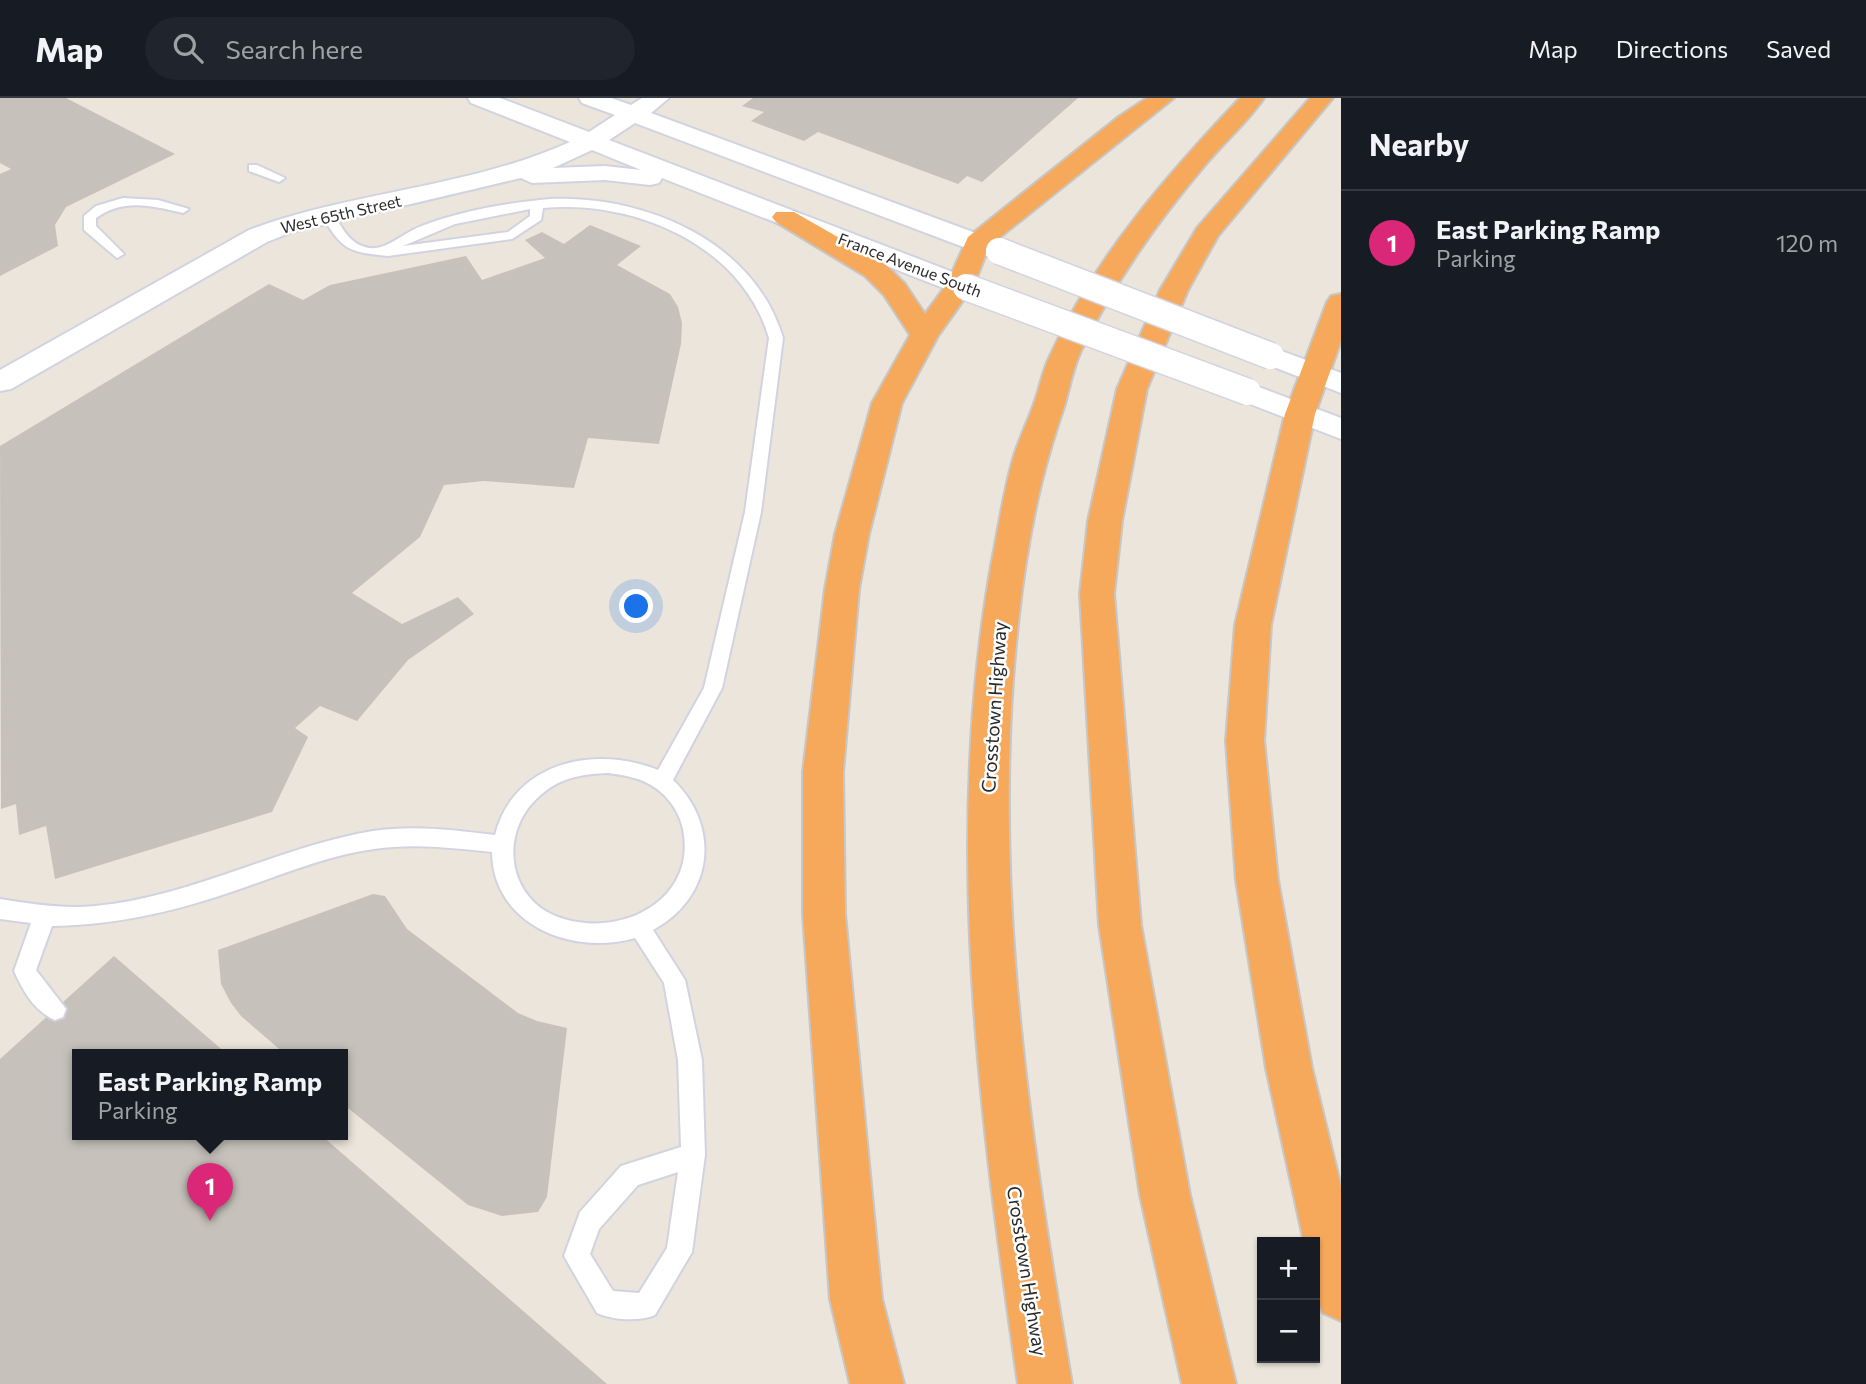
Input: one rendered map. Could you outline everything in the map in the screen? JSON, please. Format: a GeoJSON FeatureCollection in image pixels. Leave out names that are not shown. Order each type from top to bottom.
{"type":"FeatureCollection","features":[{"type":"Feature","properties":{"kind":"highway"},"geometry":{"type":"LineString","coordinates":[[877,1384],[856,1299],[824,914],[823,772],[842,589],[852,534],[887,403],[924,335],[963,286],[988,247],[1042,193],[1125,123],[1163,98]]}},
{"type":"Feature","properties":{"kind":"highway","name":"Crosstown Highway"},"geometry":{"type":"LineString","coordinates":[[1045,1384],[1009,1156],[997,1028],[986,817],[992,682],[1007,564],[1032,448],[1062,360],[1108,274],[1143,222],[1190,165],[1253,98]]}},
{"type":"Feature","properties":{"kind":"highway"},"geometry":{"type":"LineString","coordinates":[[1209,1384],[1165,1195],[1120,925],[1097,594],[1105,521],[1132,390],[1174,289],[1206,234],[1230,203],[1322,98]]}},
{"type":"Feature","properties":{"kind":"highway"},"geometry":{"type":"LineString","coordinates":[[785,217],[875,270],[895,290],[924,335]]}},
{"type":"Feature","properties":{"kind":"highway"},"geometry":{"type":"LineString","coordinates":[[1341,302],[1312,373],[1300,414],[1253,625],[1245,741],[1257,880],[1289,1068],[1341,1295]]}},
{"type":"Feature","properties":{"kind":"main road"},"geometry":{"type":"LineString","coordinates":[[590,98],[988,247],[1341,384]]}},
{"type":"Feature","properties":{"kind":"main road","name":"West 65th Street"},"geometry":{"type":"LineString","coordinates":[[0,382],[258,236],[328,216],[497,178],[541,164],[590,142],[658,98]]}},
{"type":"Feature","properties":{"kind":"main road"},"geometry":{"type":"LineString","coordinates":[[470,184],[507,156],[512,144],[511,124],[486,101]]}},
{"type":"Feature","properties":{"kind":"main road","name":"France Avenue South"},"geometry":{"type":"LineString","coordinates":[[486,101],[1341,429]]}},
{"type":"Feature","properties":{"kind":"main road"},"geometry":{"type":"LineString","coordinates":[[497,178],[606,173],[704,186]]}},
{"type":"Feature","properties":{"kind":"lane"},"geometry":{"type":"LineString","coordinates":[[253,168],[279,178]]}},
{"type":"Feature","properties":{"kind":"lane"},"geometry":{"type":"LineString","coordinates":[[117,254],[89,227],[90,216],[104,205],[122,199],[183,209]]}},
{"type":"Feature","properties":{"kind":"lane"},"geometry":{"type":"LineString","coordinates":[[383,252],[408,237],[459,219],[566,201],[606,205],[682,233],[719,253],[747,278],[774,317],[776,338],[763,456],[713,688],[662,782]]}},
{"type":"Feature","properties":{"kind":"lane"},"geometry":{"type":"LineString","coordinates":[[328,216],[346,245],[368,252],[383,252],[512,235],[537,217],[537,205]]}},
{"type":"Feature","properties":{"kind":"lane"},"geometry":{"type":"LineString","coordinates":[[608,765],[637,770],[662,782],[683,802],[696,828],[697,856],[688,884],[667,909],[639,926],[605,934],[570,932],[540,920],[516,899],[503,873],[501,844],[509,818],[526,795],[550,778],[577,767],[608,765]]}},
{"type":"Feature","properties":{"kind":"lane"},"geometry":{"type":"LineString","coordinates":[[0,909],[44,918],[83,918],[131,912],[187,899],[359,843],[427,836],[501,844]]}},
{"type":"Feature","properties":{"kind":"lane"},"geometry":{"type":"LineString","coordinates":[[44,918],[25,971],[35,989],[55,1009]]}},
{"type":"Feature","properties":{"kind":"lane"},"geometry":{"type":"LineString","coordinates":[[639,926],[674,980],[690,1060],[693,1155],[679,1252],[646,1306],[607,1304],[577,1256],[589,1221],[629,1175],[693,1155]]}},
{"type":"Feature","properties":{"kind":"building"},"geometry":{"type":"Polygon","coordinates":[[[0,98],[66,98],[175,154],[66,207],[55,225],[58,246],[0,276],[0,174],[11,169],[0,163],[0,98]]]}},
{"type":"Feature","properties":{"kind":"building"},"geometry":{"type":"Polygon","coordinates":[[[753,98],[1078,98],[982,182],[967,176],[958,184],[818,132],[804,141],[751,121],[764,112],[742,106],[753,98]]]}},
{"type":"Feature","properties":{"kind":"building"},"geometry":{"type":"Polygon","coordinates":[[[590,225],[641,246],[617,265],[670,294],[678,307],[682,323],[681,344],[659,444],[588,438],[574,488],[484,481],[444,485],[420,537],[352,593],[402,624],[458,597],[474,614],[408,660],[357,721],[320,706],[295,728],[308,737],[272,812],[55,879],[46,826],[19,835],[16,804],[1,809],[0,446],[269,284],[303,300],[330,285],[466,256],[482,280],[545,258],[525,240],[542,232],[564,244],[590,225]]]}},
{"type":"Feature","properties":{"kind":"building"},"geometry":{"type":"Polygon","coordinates":[[[373,894],[385,896],[407,929],[518,1013],[567,1028],[547,1197],[538,1212],[502,1216],[468,1205],[348,1108],[348,1049],[279,1049],[241,1016],[231,1003],[221,984],[218,950],[373,894]]]}},
{"type":"Feature","properties":{"kind":"building"},"geometry":{"type":"Polygon","coordinates":[[[114,956],[221,1049],[72,1049],[72,1140],[327,1140],[607,1384],[0,1384],[0,1059],[114,956]]]}},
{"type":"Feature","properties":{"kind":"place","name":"East Parking Ramp"},"geometry":{"type":"Point","coordinates":[210,1221]}}]}
